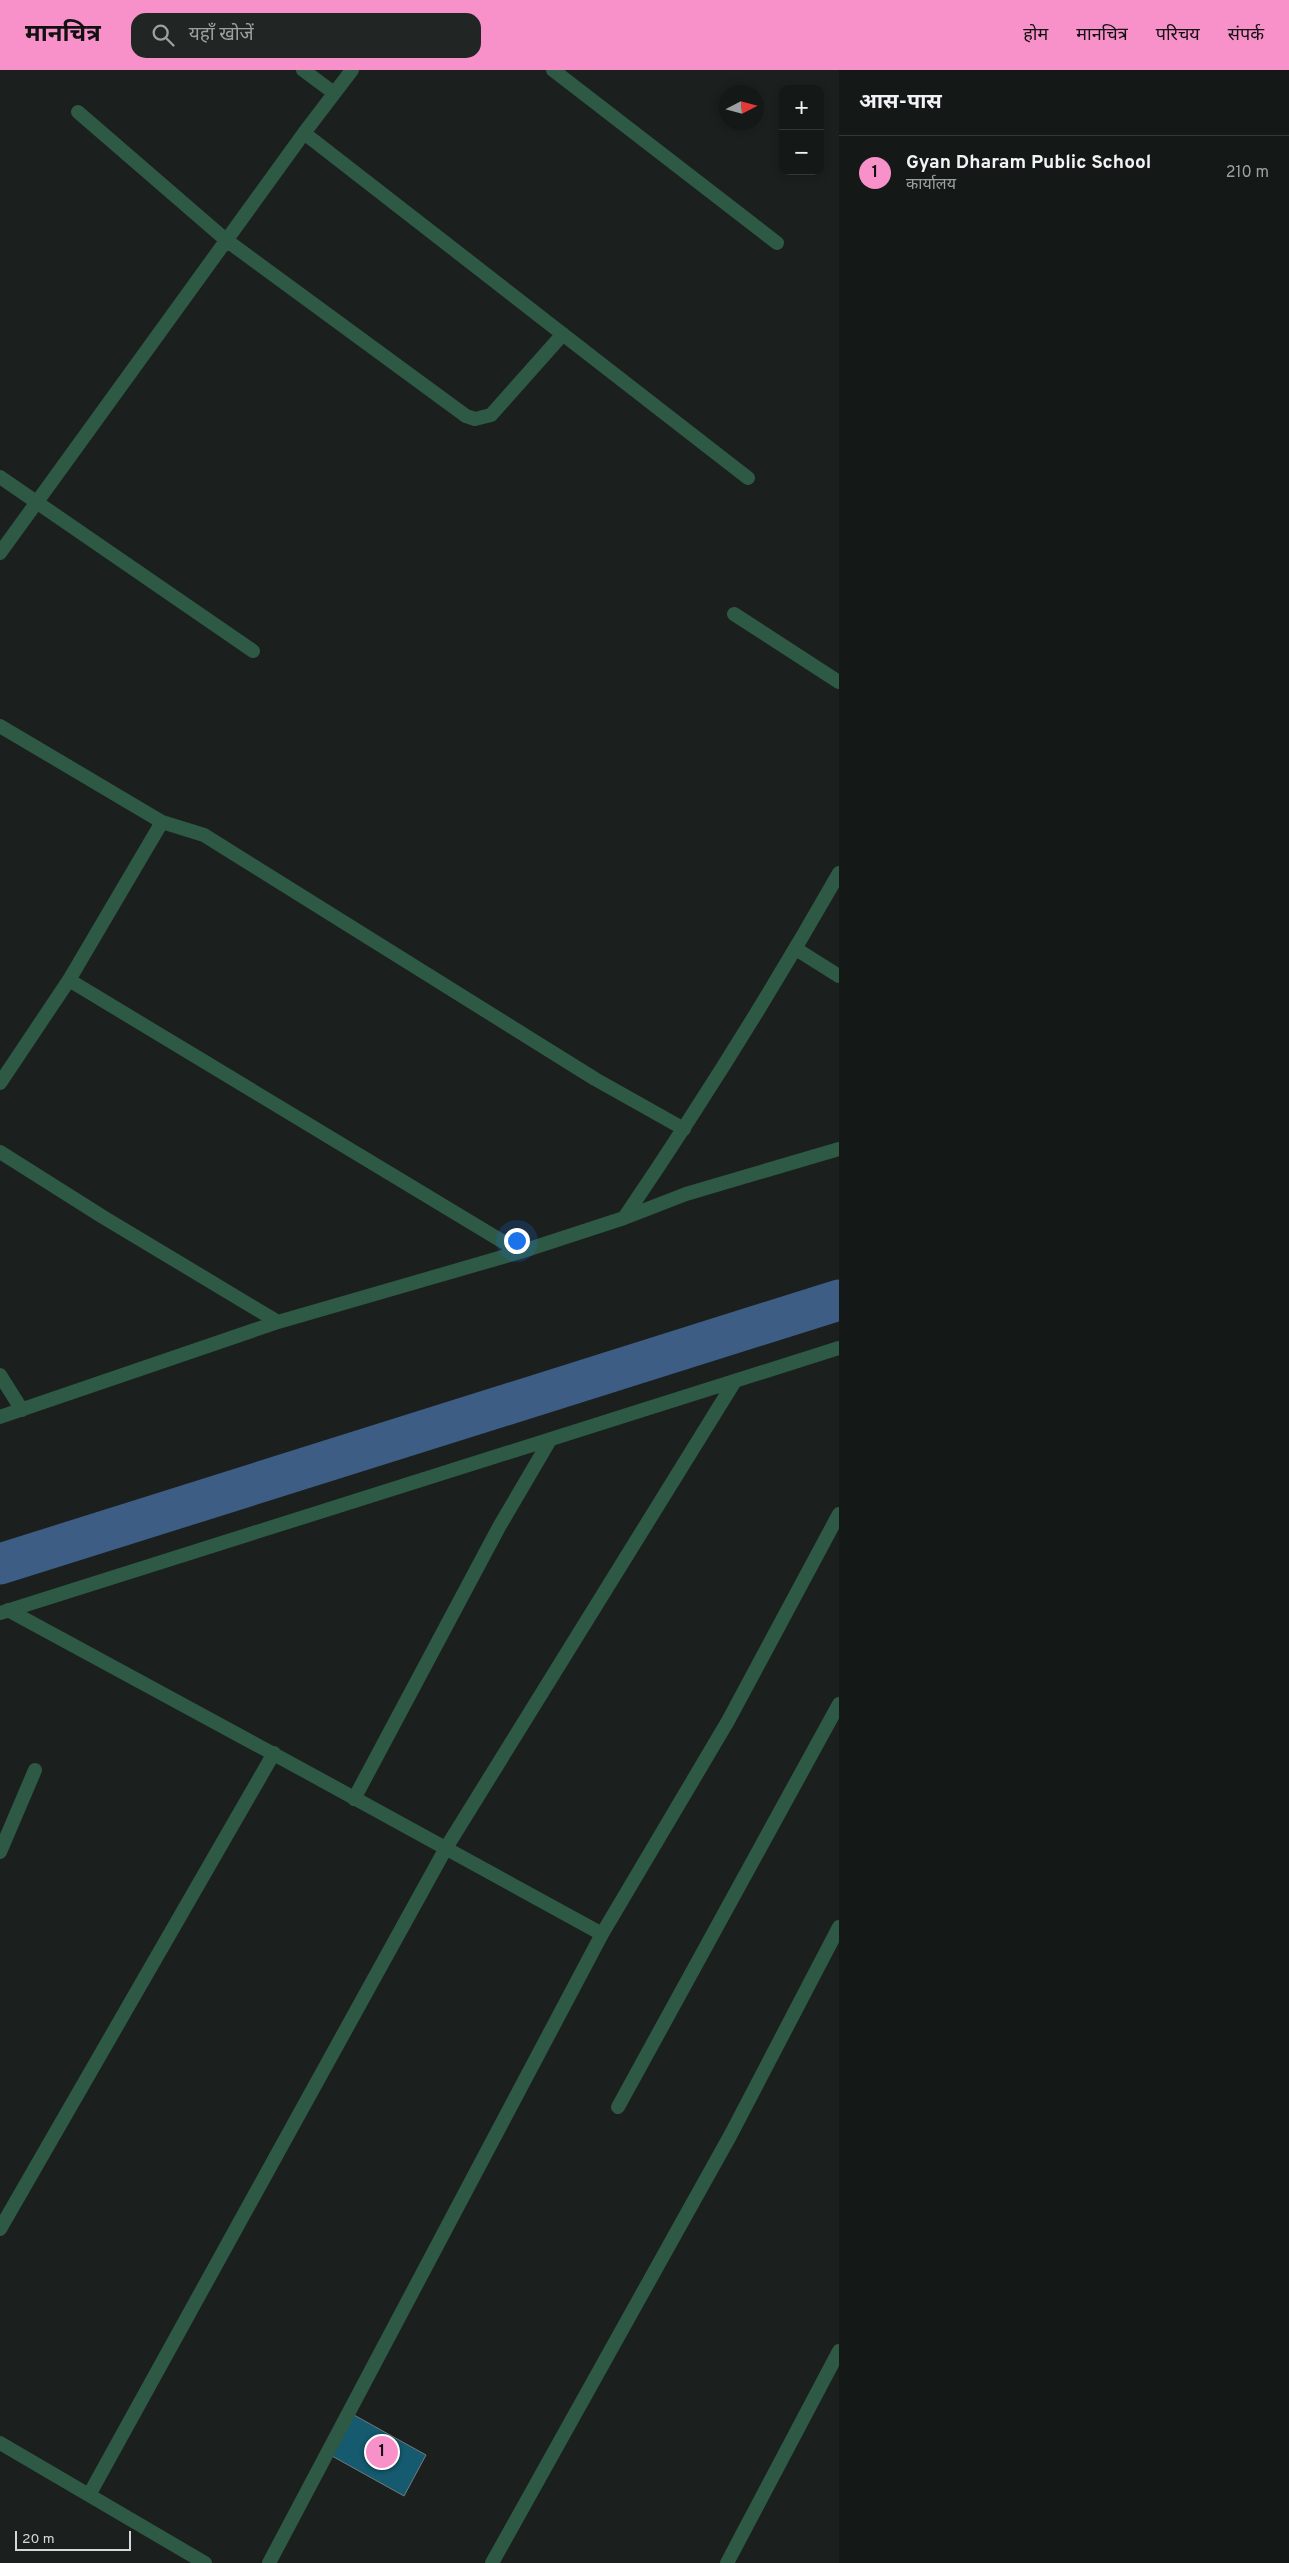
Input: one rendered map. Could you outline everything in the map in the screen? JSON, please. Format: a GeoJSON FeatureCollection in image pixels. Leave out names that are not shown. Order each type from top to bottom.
{"type":"FeatureCollection","features":[{"type":"Feature","properties":{"kind":"street"},"geometry":{"type":"LineString","coordinates":[[303,70],[334,93]]}},
{"type":"Feature","properties":{"kind":"street"},"geometry":{"type":"LineString","coordinates":[[0,553],[226,240],[352,70]]}},
{"type":"Feature","properties":{"kind":"street"},"geometry":{"type":"LineString","coordinates":[[553,70],[777,243]]}},
{"type":"Feature","properties":{"kind":"street"},"geometry":{"type":"LineString","coordinates":[[78,112],[226,240],[466,416],[475,419],[491,415],[563,334]]}},
{"type":"Feature","properties":{"kind":"street"},"geometry":{"type":"LineString","coordinates":[[304,133],[748,478]]}},
{"type":"Feature","properties":{"kind":"street"},"geometry":{"type":"LineString","coordinates":[[0,477],[35,503],[253,651]]}},
{"type":"Feature","properties":{"kind":"street"},"geometry":{"type":"LineString","coordinates":[[734,614],[839,682]]}},
{"type":"Feature","properties":{"kind":"street"},"geometry":{"type":"LineString","coordinates":[[0,726],[162,822],[204,835],[595,1079],[684,1129]]}},
{"type":"Feature","properties":{"kind":"street"},"geometry":{"type":"LineString","coordinates":[[0,1083],[69,980],[162,822]]}},
{"type":"Feature","properties":{"kind":"street"},"geometry":{"type":"LineString","coordinates":[[624,1218],[684,1129],[796,949],[839,873]]}},
{"type":"Feature","properties":{"kind":"street"},"geometry":{"type":"LineString","coordinates":[[796,949],[839,976]]}},
{"type":"Feature","properties":{"kind":"street"},"geometry":{"type":"LineString","coordinates":[[69,980],[520,1252]]}},
{"type":"Feature","properties":{"kind":"street"},"geometry":{"type":"LineString","coordinates":[[0,1417],[278,1322],[520,1252],[624,1218],[686,1194],[839,1149]]}},
{"type":"Feature","properties":{"kind":"street"},"geometry":{"type":"LineString","coordinates":[[0,1152],[102,1217],[278,1322]]}},
{"type":"Feature","properties":{"kind":"street"},"geometry":{"type":"LineString","coordinates":[[4,1612],[839,1348]]}},
{"type":"Feature","properties":{"kind":"street"},"geometry":{"type":"LineString","coordinates":[[0,1374],[22,1410]]}},
{"type":"Feature","properties":{"kind":"street"},"geometry":{"type":"LineString","coordinates":[[89,2495],[446,1848],[735,1381]]}},
{"type":"Feature","properties":{"kind":"street"},"geometry":{"type":"LineString","coordinates":[[354,1799],[499,1527],[550,1440]]}},
{"type":"Feature","properties":{"kind":"street"},"geometry":{"type":"LineString","coordinates":[[268,2563],[602,1934],[728,1721],[839,1514]]}},
{"type":"Feature","properties":{"kind":"street"},"geometry":{"type":"LineString","coordinates":[[4,1612],[274,1753],[354,1799],[602,1934]]}},
{"type":"Feature","properties":{"kind":"street"},"geometry":{"type":"LineString","coordinates":[[618,2107],[839,1704]]}},
{"type":"Feature","properties":{"kind":"street"},"geometry":{"type":"LineString","coordinates":[[0,2230],[274,1753]]}},
{"type":"Feature","properties":{"kind":"street"},"geometry":{"type":"LineString","coordinates":[[0,1852],[35,1770]]}},
{"type":"Feature","properties":{"kind":"street"},"geometry":{"type":"LineString","coordinates":[[492,2563],[730,2136],[839,1927]]}},
{"type":"Feature","properties":{"kind":"street"},"geometry":{"type":"LineString","coordinates":[[727,2563],[839,2351]]}},
{"type":"Feature","properties":{"kind":"street"},"geometry":{"type":"LineString","coordinates":[[0,2443],[205,2563]]}},
{"type":"Feature","properties":{"kind":"building"},"geometry":{"type":"Polygon","coordinates":[[[354,2415],[426,2455],[404,2496],[332,2456],[354,2415]]]}},
{"type":"Feature","properties":{"kind":"waterway"},"geometry":{"type":"LineString","coordinates":[[0,1564],[839,1300]]}},
{"type":"Feature","properties":{"kind":"place","name":"Gyan Dharam Public School"},"geometry":{"type":"Point","coordinates":[382,2452]}}]}
